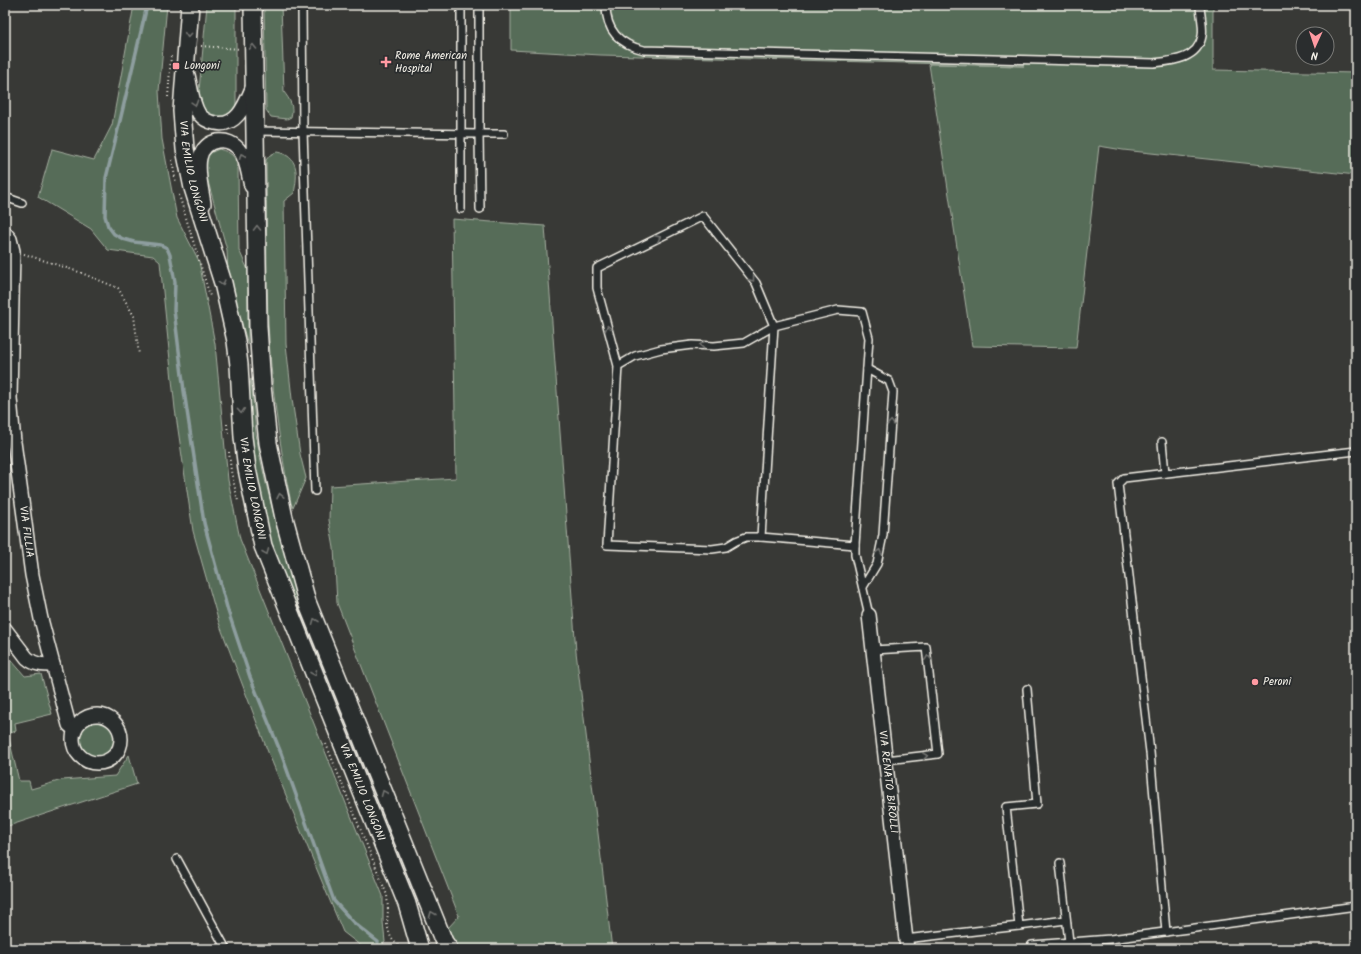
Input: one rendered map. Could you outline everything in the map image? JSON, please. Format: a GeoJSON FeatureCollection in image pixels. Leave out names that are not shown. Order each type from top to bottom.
{"type":"FeatureCollection","features":[{"type":"Feature","properties":{"kind":"street","name":"VIA EMILIO LONGONI"},"geometry":{"type":"LineString","coordinates":[[190,5],[182,111],[185,149],[193,188],[223,283],[236,341],[239,365],[243,437],[247,469],[263,546],[407,904],[420,949]]}},
{"type":"Feature","properties":{"kind":"street","name":"VIA EMILIO LONGONI"},"geometry":{"type":"LineString","coordinates":[[252,7],[257,207],[258,327],[268,443],[284,518],[307,602],[444,942],[449,949]]}},
{"type":"Feature","properties":{"kind":"street"},"geometry":{"type":"LineString","coordinates":[[185,65],[197,109],[204,118],[212,123],[223,124],[236,118],[245,104],[254,84]]}},
{"type":"Feature","properties":{"kind":"street"},"geometry":{"type":"LineString","coordinates":[[211,245],[199,170],[199,160],[201,154],[208,145],[218,141],[227,141],[240,150],[257,207]]}},
{"type":"Feature","properties":{"kind":"street","name":"VIA FILLIA"},"geometry":{"type":"LineString","coordinates":[[5,233],[10,239],[13,251],[10,398],[22,508],[32,575],[41,619],[69,725],[75,730]]}},
{"type":"Feature","properties":{"kind":"street","name":"VIA RENATO BIROLLI"},"geometry":{"type":"LineString","coordinates":[[869,615],[906,944]]}},
{"type":"Feature","properties":{"kind":"street"},"geometry":{"type":"LineString","coordinates":[[5,629],[31,662],[41,665],[53,665]]}},
{"type":"Feature","properties":{"kind":"lane"},"geometry":{"type":"LineString","coordinates":[[302,5],[303,131],[315,491]]}},
{"type":"Feature","properties":{"kind":"lane"},"geometry":{"type":"LineString","coordinates":[[461,5],[461,209]]}},
{"type":"Feature","properties":{"kind":"lane"},"geometry":{"type":"LineString","coordinates":[[479,5],[480,209]]}},
{"type":"Feature","properties":{"kind":"lane"},"geometry":{"type":"LineString","coordinates":[[606,5],[607,21],[613,33],[629,45],[644,50],[1154,63],[1168,62],[1182,58],[1196,48],[1202,35],[1200,5]]}},
{"type":"Feature","properties":{"kind":"lane"},"geometry":{"type":"LineString","coordinates":[[255,131],[504,134]]}},
{"type":"Feature","properties":{"kind":"lane"},"geometry":{"type":"LineString","coordinates":[[5,197],[22,203]]}},
{"type":"Feature","properties":{"kind":"lane"},"geometry":{"type":"LineString","coordinates":[[761,537],[774,326],[756,283],[703,216],[596,268],[597,288],[618,366],[607,545],[712,549],[726,547],[746,537],[855,545]]}},
{"type":"Feature","properties":{"kind":"lane"},"geometry":{"type":"LineString","coordinates":[[618,366],[635,356],[661,349],[692,345],[714,346],[744,344],[774,326],[838,310],[862,312],[869,338],[855,556],[869,615]]}},
{"type":"Feature","properties":{"kind":"lane"},"geometry":{"type":"LineString","coordinates":[[863,587],[876,564],[884,535],[893,392],[889,381],[867,369]]}},
{"type":"Feature","properties":{"kind":"lane"},"geometry":{"type":"LineString","coordinates":[[1162,442],[1166,473]]}},
{"type":"Feature","properties":{"kind":"lane"},"geometry":{"type":"LineString","coordinates":[[1166,932],[1150,752],[1118,484],[1124,478],[1356,451]]}},
{"type":"Feature","properties":{"kind":"lane"},"geometry":{"type":"LineString","coordinates":[[873,650],[926,647],[938,754],[886,760]]}},
{"type":"Feature","properties":{"kind":"lane"},"geometry":{"type":"LineString","coordinates":[[1019,926],[1006,807],[1037,804],[1027,689]]}},
{"type":"Feature","properties":{"kind":"lane"},"geometry":{"type":"LineString","coordinates":[[177,859],[226,949]]}},
{"type":"Feature","properties":{"kind":"lane"},"geometry":{"type":"LineString","coordinates":[[1060,863],[1069,942]]}},
{"type":"Feature","properties":{"kind":"lane"},"geometry":{"type":"LineString","coordinates":[[1032,949],[1032,945],[1166,932],[1356,906]]}},
{"type":"Feature","properties":{"kind":"lane"},"geometry":{"type":"LineString","coordinates":[[906,944],[1066,920]]}},
{"type":"Feature","properties":{"kind":"path"},"geometry":{"type":"LineString","coordinates":[[187,45],[254,49]]}},
{"type":"Feature","properties":{"kind":"path"},"geometry":{"type":"LineString","coordinates":[[13,251],[79,272],[118,288],[134,316],[140,355]]}},
{"type":"Feature","properties":{"kind":"green space"},"geometry":{"type":"Polygon","coordinates":[[[134,5],[167,5],[159,91],[162,139],[177,218],[199,261],[215,344],[228,480],[240,539],[383,896],[385,942],[379,949],[365,949],[343,932],[268,752],[219,623],[193,531],[175,409],[160,262],[153,256],[108,250],[91,229],[38,197],[52,149],[94,160],[112,125],[134,5]]]}},
{"type":"Feature","properties":{"kind":"green space"},"geometry":{"type":"Polygon","coordinates":[[[207,5],[236,5],[236,104],[235,109],[226,120],[206,118],[198,101],[207,5]]]}},
{"type":"Feature","properties":{"kind":"green space"},"geometry":{"type":"Polygon","coordinates":[[[264,5],[281,5],[284,92],[292,106],[291,117],[287,119],[271,117],[266,110],[264,5]]]}},
{"type":"Feature","properties":{"kind":"green space"},"geometry":{"type":"Polygon","coordinates":[[[511,5],[1213,5],[1213,70],[1356,73],[1356,175],[1123,150],[1099,146],[1076,348],[972,346],[929,64],[1024,66],[601,55],[511,50],[511,5]]]}},
{"type":"Feature","properties":{"kind":"green space"},"geometry":{"type":"Polygon","coordinates":[[[219,149],[232,155],[236,161],[238,169],[239,250],[248,270],[248,345],[228,274],[227,250],[204,167],[208,154],[219,149]]]}},
{"type":"Feature","properties":{"kind":"green space"},"geometry":{"type":"Polygon","coordinates":[[[277,152],[290,157],[296,173],[294,193],[284,201],[286,344],[300,454],[306,478],[293,508],[276,413],[268,322],[266,160],[270,155],[277,152]]]}},
{"type":"Feature","properties":{"kind":"green space"},"geometry":{"type":"Polygon","coordinates":[[[452,219],[545,226],[576,652],[612,949],[458,949],[448,928],[459,916],[337,603],[334,548],[329,520],[330,486],[456,478],[452,219]]]}},
{"type":"Feature","properties":{"kind":"green space"},"geometry":{"type":"Polygon","coordinates":[[[251,379],[256,434],[265,481],[307,619],[301,616],[273,552],[256,477],[247,407],[251,379]]]}},
{"type":"Feature","properties":{"kind":"green space"},"geometry":{"type":"Polygon","coordinates":[[[5,653],[25,676],[41,674],[52,714],[15,723],[16,731],[8,734],[19,781],[29,781],[31,789],[62,780],[115,776],[129,755],[137,784],[5,827],[5,653]]]}},
{"type":"Feature","properties":{"kind":"green space"},"geometry":{"type":"Polygon","coordinates":[[[97,722],[109,727],[114,739],[109,751],[97,756],[85,751],[80,739],[85,727],[97,722]]]}},
{"type":"Feature","properties":{"kind":"waterway"},"geometry":{"type":"LineString","coordinates":[[145,5],[146,10],[106,178],[105,216],[108,226],[114,234],[123,239],[134,242],[161,245],[167,248],[170,255],[175,282],[174,310],[184,391],[204,523],[228,611],[250,677],[281,753],[334,901],[353,922],[378,942]]}},
{"type":"Feature","properties":{"kind":"place","name":"Rome American Hospital"},"geometry":{"type":"Point","coordinates":[386,62]}},
{"type":"Feature","properties":{"kind":"place","name":"Longoni"},"geometry":{"type":"Point","coordinates":[176,66]}},
{"type":"Feature","properties":{"kind":"place","name":"Peroni"},"geometry":{"type":"Point","coordinates":[1255,682]}}]}
